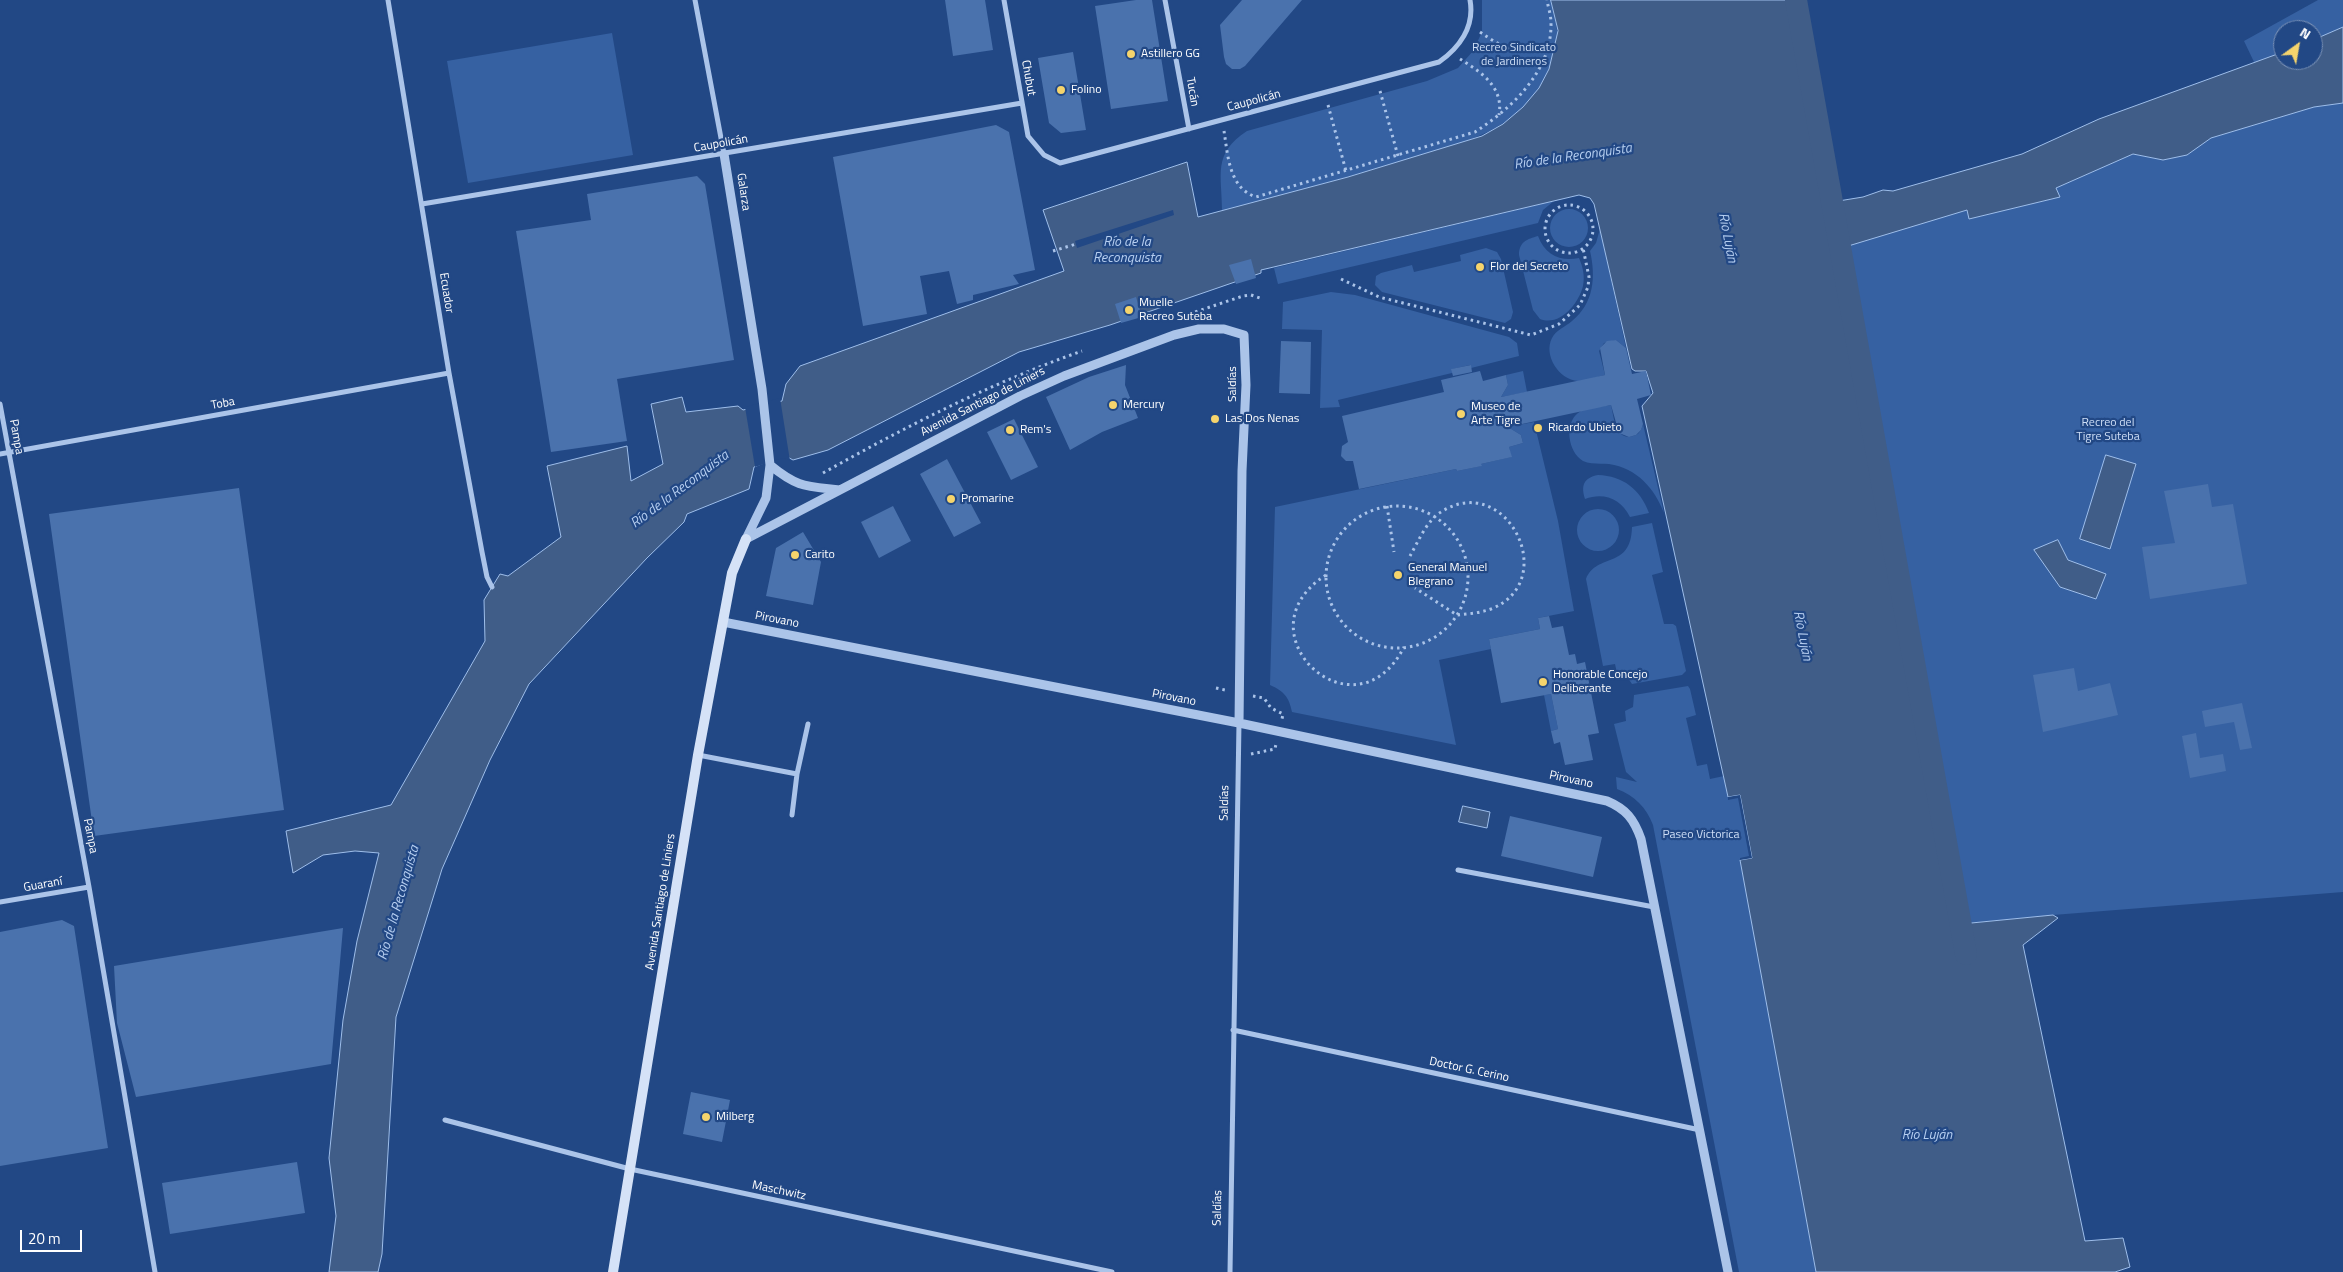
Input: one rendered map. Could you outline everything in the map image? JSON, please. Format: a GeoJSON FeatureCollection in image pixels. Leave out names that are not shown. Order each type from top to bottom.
{"type":"FeatureCollection","features":[{"type":"Feature","properties":{"kind":"main road","name":"Avenida Santiago de Liniers"},"geometry":{"type":"LineString","coordinates":[[613,1272],[698,755],[732,573],[746,539]]}},
{"type":"Feature","properties":{"kind":"street","name":"Ecuador"},"geometry":{"type":"LineString","coordinates":[[388,0],[449,373],[487,578],[492,587]]}},
{"type":"Feature","properties":{"kind":"street","name":"Galarza"},"geometry":{"type":"LineString","coordinates":[[695,0],[724,154],[762,389],[770,465]]}},
{"type":"Feature","properties":{"kind":"street","name":"Chubut"},"geometry":{"type":"LineString","coordinates":[[1004,0],[1028,136],[1044,155]]}},
{"type":"Feature","properties":{"kind":"street","name":"Tucán"},"geometry":{"type":"LineString","coordinates":[[1165,0],[1189,129]]}},
{"type":"Feature","properties":{"kind":"street","name":"Caupolicán"},"geometry":{"type":"LineString","coordinates":[[1044,155],[1060,163],[1439,62],[1451,54],[1463,40],[1469,25],[1470,0]]}},
{"type":"Feature","properties":{"kind":"street","name":"Caupolicán"},"geometry":{"type":"LineString","coordinates":[[422,204],[1022,103]]}},
{"type":"Feature","properties":{"kind":"street","name":"Avenida Santiago de Liniers"},"geometry":{"type":"LineString","coordinates":[[746,539],[1020,396],[1064,376],[1174,335],[1199,329],[1224,329],[1244,335]]}},
{"type":"Feature","properties":{"kind":"street","name":"Saldías"},"geometry":{"type":"LineString","coordinates":[[1230,1272],[1242,480],[1246,385],[1244,335]]}},
{"type":"Feature","properties":{"kind":"street","name":"Toba"},"geometry":{"type":"LineString","coordinates":[[0,454],[449,373]]}},
{"type":"Feature","properties":{"kind":"street","name":"Pampa"},"geometry":{"type":"LineString","coordinates":[[0,404],[89,887],[154,1272]]}},
{"type":"Feature","properties":{"kind":"street","name":"Avenida Santiago de Liniers"},"geometry":{"type":"LineString","coordinates":[[746,539],[766,498],[770,465]]}},
{"type":"Feature","properties":{"kind":"street"},"geometry":{"type":"LineString","coordinates":[[770,465],[801,486],[840,490]]}},
{"type":"Feature","properties":{"kind":"street","name":"Pirovano"},"geometry":{"type":"LineString","coordinates":[[723,622],[1238,723],[1607,800],[1619,806],[1631,816],[1641,838],[1654,907]]}},
{"type":"Feature","properties":{"kind":"street"},"geometry":{"type":"LineString","coordinates":[[792,815],[797,774],[808,724]]}},
{"type":"Feature","properties":{"kind":"street"},"geometry":{"type":"LineString","coordinates":[[698,755],[797,774]]}},
{"type":"Feature","properties":{"kind":"street"},"geometry":{"type":"LineString","coordinates":[[1458,870],[1654,907],[1728,1272]]}},
{"type":"Feature","properties":{"kind":"street","name":"Guaraní"},"geometry":{"type":"LineString","coordinates":[[0,902],[89,887]]}},
{"type":"Feature","properties":{"kind":"street","name":"Doctor G. Cerino"},"geometry":{"type":"LineString","coordinates":[[1233,1030],[1700,1130]]}},
{"type":"Feature","properties":{"kind":"street","name":"Maschwitz"},"geometry":{"type":"LineString","coordinates":[[445,1120],[630,1170],[1112,1272]]}},
{"type":"Feature","properties":{"kind":"path"},"geometry":{"type":"LineString","coordinates":[[1221,120],[1232,173],[1238,186],[1246,193],[1256,197],[1475,132],[1498,117],[1521,95],[1538,72],[1548,43],[1551,23],[1547,0]]}},
{"type":"Feature","properties":{"kind":"path"},"geometry":{"type":"LineString","coordinates":[[1469,25],[1502,46],[1520,52],[1530,51],[1548,43]]}},
{"type":"Feature","properties":{"kind":"path"},"geometry":{"type":"LineString","coordinates":[[1451,54],[1483,75],[1495,88],[1500,108],[1498,117]]}},
{"type":"Feature","properties":{"kind":"path"},"geometry":{"type":"LineString","coordinates":[[1376,79],[1398,156]]}},
{"type":"Feature","properties":{"kind":"path"},"geometry":{"type":"LineString","coordinates":[[1325,92],[1346,171]]}},
{"type":"Feature","properties":{"kind":"path"},"geometry":{"type":"LineString","coordinates":[[1572,204],[1583,209],[1589,215],[1593,231],[1589,242],[1583,248],[1576,252],[1563,252],[1550,243],[1545,232],[1545,224],[1550,213],[1556,208],[1572,204]]}},
{"type":"Feature","properties":{"kind":"path"},"geometry":{"type":"LineString","coordinates":[[1053,251],[1076,244]]}},
{"type":"Feature","properties":{"kind":"path"},"geometry":{"type":"LineString","coordinates":[[1341,279],[1379,297],[1531,335],[1559,324],[1576,311],[1580,305],[1588,286],[1589,277],[1583,248]]}},
{"type":"Feature","properties":{"kind":"path"},"geometry":{"type":"LineString","coordinates":[[1410,556],[1435,516],[1457,505],[1467,504],[1487,507],[1496,511],[1512,524],[1522,541],[1523,571],[1508,598],[1492,609],[1457,615],[1415,588]]}},
{"type":"Feature","properties":{"kind":"path"},"geometry":{"type":"LineString","coordinates":[[1386,506],[1394,552]]}},
{"type":"Feature","properties":{"kind":"path"},"geometry":{"type":"LineString","coordinates":[[1386,506],[1410,507],[1435,516],[1455,536],[1467,562],[1466,594],[1457,615],[1447,627],[1432,638],[1404,647],[1376,644],[1364,639],[1348,628],[1333,606],[1328,592],[1326,575],[1333,546],[1346,527],[1365,513],[1386,506]]}},
{"type":"Feature","properties":{"kind":"path"},"geometry":{"type":"LineString","coordinates":[[1326,575],[1305,594],[1294,617],[1294,630],[1298,649],[1314,671],[1327,680],[1343,684],[1367,682],[1390,667],[1404,647]]}},
{"type":"Feature","properties":{"kind":"path"},"geometry":{"type":"LineString","coordinates":[[1216,688],[1264,698],[1270,708],[1283,714],[1275,749],[1238,756]]}},
{"type":"Feature","properties":{"kind":"green space","name":"Recreo Sindicato de Jardineros"},"geometry":{"type":"Polygon","coordinates":[[[1482,0],[1551,0],[1556,22],[1556,44],[1542,84],[1527,104],[1509,120],[1464,142],[1440,150],[1222,211],[1221,166],[1228,148],[1247,131],[1427,81],[1458,68],[1473,51],[1482,32],[1482,0]]]}},
{"type":"Feature","properties":{"kind":"green space"},"geometry":{"type":"Polygon","coordinates":[[[2318,0],[2343,0],[2343,27],[2323,36],[2323,20],[2282,20],[2318,0]]]}},
{"type":"Feature","properties":{"kind":"green space"},"geometry":{"type":"Polygon","coordinates":[[[2273,25],[2273,56],[2255,64],[2244,41],[2273,25]]]}},
{"type":"Feature","properties":{"kind":"green space"},"geometry":{"type":"Polygon","coordinates":[[[612,33],[633,155],[468,183],[447,61],[612,33]]]}},
{"type":"Feature","properties":{"kind":"green space","name":"Recreo del Tigre Suteba"},"geometry":{"type":"Polygon","coordinates":[[[2343,103],[2343,892],[1961,924],[1956,915],[1928,745],[1917,730],[1901,596],[1863,395],[1847,340],[1835,249],[1967,209],[1969,219],[2060,197],[2056,188],[2133,154],[2163,160],[2187,155],[2211,138],[2314,107],[2343,103]]]}},
{"type":"Feature","properties":{"kind":"green space"},"geometry":{"type":"Polygon","coordinates":[[[1554,201],[1543,210],[1538,223],[1278,284],[1274,268],[1554,201]]]}},
{"type":"Feature","properties":{"kind":"green space"},"geometry":{"type":"Polygon","coordinates":[[[1569,209],[1582,215],[1588,228],[1582,241],[1569,247],[1556,241],[1550,228],[1556,215],[1569,209]]]}},
{"type":"Feature","properties":{"kind":"green space"},"geometry":{"type":"Polygon","coordinates":[[[1600,229],[1626,348],[1616,340],[1604,343],[1599,351],[1605,375],[1588,380],[1571,380],[1555,366],[1551,359],[1550,345],[1554,335],[1579,314],[1589,298],[1593,280],[1590,251],[1596,243],[1600,229]]]}},
{"type":"Feature","properties":{"kind":"green space"},"geometry":{"type":"Polygon","coordinates":[[[1538,236],[1545,248],[1554,256],[1566,259],[1579,258],[1582,265],[1584,279],[1581,293],[1568,312],[1555,320],[1547,321],[1540,319],[1533,310],[1519,255],[1520,247],[1524,242],[1538,236]]]}},
{"type":"Feature","properties":{"kind":"green space"},"geometry":{"type":"Polygon","coordinates":[[[1486,248],[1497,252],[1501,259],[1513,312],[1511,319],[1505,323],[1382,292],[1375,285],[1376,276],[1381,273],[1412,265],[1414,272],[1461,261],[1460,255],[1486,248]]]}},
{"type":"Feature","properties":{"kind":"green space"},"geometry":{"type":"Polygon","coordinates":[[[1331,292],[1355,295],[1509,337],[1517,343],[1519,356],[1471,368],[1470,365],[1452,369],[1452,373],[1338,400],[1340,407],[1320,408],[1322,330],[1282,329],[1283,302],[1331,292]]]}},
{"type":"Feature","properties":{"kind":"green space"},"geometry":{"type":"Polygon","coordinates":[[[1523,371],[1527,392],[1501,397],[1508,385],[1506,375],[1523,371]]]}},
{"type":"Feature","properties":{"kind":"green space"},"geometry":{"type":"Polygon","coordinates":[[[1611,405],[1616,427],[1622,435],[1627,437],[1637,434],[1643,424],[1664,513],[1656,496],[1644,481],[1636,475],[1619,466],[1583,461],[1578,457],[1571,445],[1569,431],[1578,413],[1611,405]]]}},
{"type":"Feature","properties":{"kind":"green space"},"geometry":{"type":"Polygon","coordinates":[[[1534,422],[1558,521],[1574,611],[1538,618],[1540,629],[1489,639],[1491,649],[1439,660],[1456,745],[1292,712],[1285,695],[1270,685],[1275,507],[1456,469],[1457,471],[1481,466],[1481,464],[1511,457],[1509,447],[1523,443],[1521,435],[1508,427],[1534,422]]]}},
{"type":"Feature","properties":{"kind":"green space"},"geometry":{"type":"Polygon","coordinates":[[[1598,475],[1615,478],[1630,485],[1641,497],[1649,513],[1630,517],[1622,506],[1611,499],[1599,496],[1585,499],[1584,483],[1589,478],[1598,475]]]}},
{"type":"Feature","properties":{"kind":"green space"},"geometry":{"type":"Polygon","coordinates":[[[1598,509],[1613,515],[1619,530],[1613,545],[1598,551],[1583,545],[1577,530],[1583,515],[1598,509]]]}},
{"type":"Feature","properties":{"kind":"green space"},"geometry":{"type":"Polygon","coordinates":[[[1652,523],[1663,572],[1652,575],[1664,624],[1676,626],[1686,671],[1682,675],[1632,684],[1626,675],[1617,673],[1615,664],[1603,666],[1586,579],[1591,571],[1620,555],[1626,549],[1632,527],[1652,523]]]}},
{"type":"Feature","properties":{"kind":"green space","name":"Paseo Victorica"},"geometry":{"type":"Polygon","coordinates":[[[1688,686],[1696,715],[1686,718],[1697,766],[1707,764],[1710,779],[1724,776],[1728,797],[1740,795],[1752,858],[1741,861],[1816,1272],[1739,1272],[1653,825],[1639,803],[1617,789],[1616,777],[1637,782],[1626,772],[1614,724],[1626,721],[1625,711],[1633,707],[1634,695],[1688,686]]]}},
{"type":"Feature","properties":{"kind":"green space"},"geometry":{"type":"Polygon","coordinates":[[[1551,694],[1558,729],[1551,731],[1544,695],[1551,694]]]}},
{"type":"Feature","properties":{"kind":"water","name":"Río Luján"},"geometry":{"type":"Polygon","coordinates":[[[1551,0],[1796,0],[1800,32],[1812,41],[1806,92],[1826,203],[1863,197],[1883,190],[1893,191],[2022,154],[2099,119],[2273,56],[2273,70],[2323,70],[2323,36],[2343,27],[2343,103],[2314,107],[2211,138],[2187,155],[2163,160],[2133,154],[2056,188],[2060,197],[1969,219],[1967,210],[1835,250],[1847,340],[1863,395],[1901,596],[1917,730],[1928,745],[1956,915],[1961,924],[2053,915],[2058,918],[2023,945],[2085,1241],[2123,1238],[2130,1267],[2115,1272],[1816,1272],[1740,860],[1752,858],[1740,795],[1728,797],[1642,406],[1653,393],[1646,371],[1635,371],[1632,369],[1594,204],[1590,198],[1579,195],[1261,270],[1261,273],[1110,325],[1019,352],[828,450],[793,460],[784,455],[754,467],[749,489],[687,514],[684,522],[647,558],[529,684],[490,760],[442,869],[396,1017],[382,1254],[378,1272],[329,1272],[336,1216],[329,1158],[343,1020],[357,941],[379,853],[355,851],[323,855],[293,873],[286,831],[391,805],[485,641],[484,600],[500,574],[508,576],[561,537],[547,466],[627,446],[631,481],[663,464],[651,404],[682,397],[686,412],[738,406],[743,410],[782,401],[786,384],[800,366],[1064,271],[1043,210],[1187,162],[1198,217],[1348,177],[1482,136],[1503,124],[1523,107],[1539,88],[1549,69],[1558,31],[1551,0]]]}},
{"type":"Feature","properties":{"kind":"water"},"geometry":{"type":"Polygon","coordinates":[[[2106,455],[2136,464],[2110,549],[2080,539],[2106,455]]]}},
{"type":"Feature","properties":{"kind":"water"},"geometry":{"type":"Polygon","coordinates":[[[2058,540],[2068,560],[2106,574],[2096,599],[2060,587],[2034,550],[2058,540]]]}},
{"type":"Feature","properties":{"kind":"water"},"geometry":{"type":"Polygon","coordinates":[[[1463,806],[1490,812],[1487,828],[1459,822],[1463,806]]]}},
{"type":"Feature","properties":{"kind":"pier"},"geometry":{"type":"Polygon","coordinates":[[[1173,210],[1174,215],[1077,248],[1075,241],[1173,210]]]}},
{"type":"Feature","properties":{"kind":"pier"},"geometry":{"type":"Polygon","coordinates":[[[780,398],[790,461],[783,458],[755,467],[745,407],[780,398]]]}},
{"type":"Feature","properties":{"kind":"pier"},"geometry":{"type":"Polygon","coordinates":[[[1740,795],[1752,858],[1740,860],[1740,858],[1749,856],[1738,798],[1728,800],[1728,797],[1740,795]]]}},
{"type":"Feature","properties":{"kind":"building"},"geometry":{"type":"Polygon","coordinates":[[[945,0],[985,0],[993,50],[953,56],[945,0]]]}},
{"type":"Feature","properties":{"kind":"building","name":"Astillero GG"},"geometry":{"type":"Polygon","coordinates":[[[1136,0],[1152,0],[1168,101],[1111,109],[1095,6],[1136,0]]]}},
{"type":"Feature","properties":{"kind":"building"},"geometry":{"type":"Polygon","coordinates":[[[1242,0],[1302,0],[1245,66],[1240,69],[1232,69],[1226,64],[1224,57],[1220,25],[1242,0]]]}},
{"type":"Feature","properties":{"kind":"building","name":"Folino"},"geometry":{"type":"Polygon","coordinates":[[[1073,52],[1086,130],[1061,133],[1049,123],[1038,58],[1073,52]]]}},
{"type":"Feature","properties":{"kind":"building"},"geometry":{"type":"Polygon","coordinates":[[[996,125],[1009,132],[1035,270],[1013,275],[1019,284],[973,295],[973,300],[957,304],[949,271],[920,276],[927,314],[863,326],[833,157],[996,125]]]}},
{"type":"Feature","properties":{"kind":"building"},"geometry":{"type":"Polygon","coordinates":[[[697,176],[705,184],[734,360],[617,379],[627,441],[551,452],[516,231],[591,220],[587,194],[697,176]]]}},
{"type":"Feature","properties":{"kind":"building"},"geometry":{"type":"Polygon","coordinates":[[[1251,259],[1256,278],[1236,284],[1229,265],[1251,259]]]}},
{"type":"Feature","properties":{"kind":"building","name":"Muelle Recreo Suteba"},"geometry":{"type":"Polygon","coordinates":[[[1136,297],[1142,317],[1121,323],[1115,304],[1136,297]]]}},
{"type":"Feature","properties":{"kind":"building","name":"Museo de Arte Tigre"},"geometry":{"type":"Polygon","coordinates":[[[1616,340],[1626,348],[1632,374],[1646,371],[1651,395],[1637,399],[1643,424],[1641,430],[1636,435],[1629,437],[1619,433],[1611,405],[1508,427],[1521,435],[1523,443],[1509,447],[1512,457],[1481,464],[1482,466],[1457,471],[1456,469],[1359,489],[1353,461],[1346,461],[1341,456],[1342,446],[1348,442],[1342,416],[1444,392],[1441,380],[1480,371],[1483,381],[1506,375],[1508,385],[1501,397],[1605,375],[1600,348],[1607,341],[1616,340]]]}},
{"type":"Feature","properties":{"kind":"building"},"geometry":{"type":"Polygon","coordinates":[[[1281,341],[1311,342],[1310,394],[1279,393],[1281,341]]]}},
{"type":"Feature","properties":{"kind":"building"},"geometry":{"type":"Polygon","coordinates":[[[1126,365],[1125,385],[1138,418],[1102,432],[1070,450],[1046,397],[1089,377],[1126,365]]]}},
{"type":"Feature","properties":{"kind":"building"},"geometry":{"type":"Polygon","coordinates":[[[1471,365],[1472,372],[1453,376],[1451,369],[1471,365]]]}},
{"type":"Feature","properties":{"kind":"building"},"geometry":{"type":"Polygon","coordinates":[[[1014,419],[1038,467],[1011,480],[987,432],[1014,419]]]}},
{"type":"Feature","properties":{"kind":"building","name":"Promarine"},"geometry":{"type":"Polygon","coordinates":[[[947,459],[981,523],[954,537],[920,474],[947,459]]]}},
{"type":"Feature","properties":{"kind":"building"},"geometry":{"type":"Polygon","coordinates":[[[2208,484],[2212,507],[2233,504],[2247,584],[2150,599],[2142,547],[2175,543],[2164,491],[2208,484]]]}},
{"type":"Feature","properties":{"kind":"building"},"geometry":{"type":"Polygon","coordinates":[[[239,488],[284,810],[94,836],[49,514],[239,488]]]}},
{"type":"Feature","properties":{"kind":"building"},"geometry":{"type":"Polygon","coordinates":[[[893,506],[911,541],[879,558],[861,522],[893,506]]]}},
{"type":"Feature","properties":{"kind":"building"},"geometry":{"type":"Polygon","coordinates":[[[803,532],[821,562],[813,605],[766,596],[776,548],[803,532]]]}},
{"type":"Feature","properties":{"kind":"building","name":"Honorable Concejo Deliberante"},"geometry":{"type":"Polygon","coordinates":[[[1549,616],[1552,628],[1563,626],[1569,655],[1575,654],[1577,664],[1585,662],[1599,733],[1588,735],[1593,760],[1565,765],[1560,742],[1554,744],[1551,731],[1558,729],[1551,694],[1501,703],[1489,639],[1540,629],[1538,618],[1549,616]]]}},
{"type":"Feature","properties":{"kind":"building"},"geometry":{"type":"Polygon","coordinates":[[[2074,668],[2078,691],[2110,683],[2118,715],[2043,732],[2033,675],[2074,668]]]}},
{"type":"Feature","properties":{"kind":"building"},"geometry":{"type":"Polygon","coordinates":[[[2242,703],[2252,748],[2240,750],[2234,722],[2205,727],[2202,711],[2242,703]]]}},
{"type":"Feature","properties":{"kind":"building"},"geometry":{"type":"Polygon","coordinates":[[[2196,733],[2200,758],[2223,754],[2226,771],[2190,778],[2182,736],[2196,733]]]}},
{"type":"Feature","properties":{"kind":"building"},"geometry":{"type":"Polygon","coordinates":[[[1510,816],[1602,837],[1593,877],[1501,856],[1510,816]]]}},
{"type":"Feature","properties":{"kind":"building"},"geometry":{"type":"Polygon","coordinates":[[[62,920],[74,926],[108,1148],[0,1166],[0,932],[62,920]]]}},
{"type":"Feature","properties":{"kind":"building"},"geometry":{"type":"Polygon","coordinates":[[[343,928],[331,1064],[136,1097],[117,1023],[114,966],[343,928]]]}},
{"type":"Feature","properties":{"kind":"building","name":"Milberg"},"geometry":{"type":"Polygon","coordinates":[[[691,1092],[730,1100],[722,1142],[683,1134],[691,1092]]]}},
{"type":"Feature","properties":{"kind":"building"},"geometry":{"type":"Polygon","coordinates":[[[297,1162],[305,1213],[170,1234],[162,1183],[297,1162]]]}},
{"type":"Feature","properties":{"kind":"waterway"},"geometry":{"type":"LineString","coordinates":[[1796,0],[1966,954]]}},
{"type":"Feature","properties":{"kind":"place","name":"Astillero GG"},"geometry":{"type":"Point","coordinates":[1131,54]}},
{"type":"Feature","properties":{"kind":"place","name":"Folino"},"geometry":{"type":"Point","coordinates":[1061,90]}},
{"type":"Feature","properties":{"kind":"place","name":"Flor del Secreto"},"geometry":{"type":"Point","coordinates":[1480,267]}},
{"type":"Feature","properties":{"kind":"place","name":"Muelle Recreo Suteba"},"geometry":{"type":"Point","coordinates":[1129,310]}},
{"type":"Feature","properties":{"kind":"place","name":"Mercury"},"geometry":{"type":"Point","coordinates":[1113,405]}},
{"type":"Feature","properties":{"kind":"place","name":"Museo de Arte Tigre"},"geometry":{"type":"Point","coordinates":[1461,414]}},
{"type":"Feature","properties":{"kind":"place","name":"Las Dos Nenas"},"geometry":{"type":"Point","coordinates":[1215,419]}},
{"type":"Feature","properties":{"kind":"place","name":"Ricardo Ubieto"},"geometry":{"type":"Point","coordinates":[1538,428]}},
{"type":"Feature","properties":{"kind":"place","name":"Rem's"},"geometry":{"type":"Point","coordinates":[1010,430]}},
{"type":"Feature","properties":{"kind":"place","name":"Promarine"},"geometry":{"type":"Point","coordinates":[951,499]}},
{"type":"Feature","properties":{"kind":"place","name":"Carito"},"geometry":{"type":"Point","coordinates":[795,555]}},
{"type":"Feature","properties":{"kind":"place","name":"General Manuel Blegrano"},"geometry":{"type":"Point","coordinates":[1398,575]}},
{"type":"Feature","properties":{"kind":"place","name":"Honorable Concejo Deliberante"},"geometry":{"type":"Point","coordinates":[1543,682]}},
{"type":"Feature","properties":{"kind":"place","name":"Milberg"},"geometry":{"type":"Point","coordinates":[706,1117]}},
{"type":"Feature","properties":{"kind":"water label","name":"Río de la Reconquista"},"geometry":{"type":"Point","coordinates":[1573,157]}},
{"type":"Feature","properties":{"kind":"water label","name":"Río de la Reconquista"},"geometry":{"type":"Point","coordinates":[1127,252]}},
{"type":"Feature","properties":{"kind":"water label","name":"Río de la Reconquista"},"geometry":{"type":"Point","coordinates":[680,490]}},
{"type":"Feature","properties":{"kind":"water label","name":"Río de la Reconquista"},"geometry":{"type":"Point","coordinates":[399,903]}}]}
